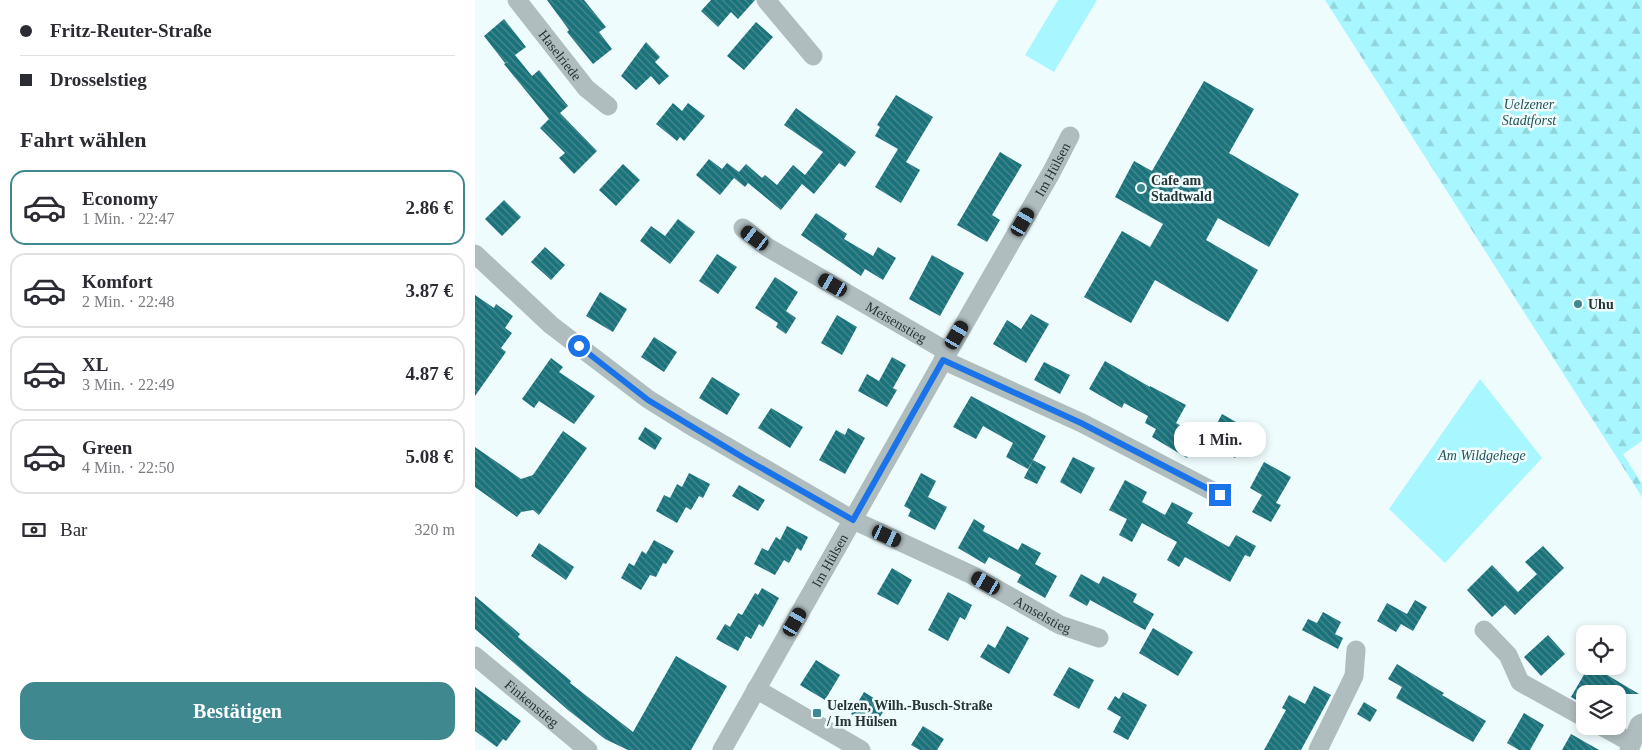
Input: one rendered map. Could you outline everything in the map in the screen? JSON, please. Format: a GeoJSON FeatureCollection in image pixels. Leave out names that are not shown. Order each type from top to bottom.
{"type":"FeatureCollection","features":[{"type":"Feature","properties":{"kind":"street","name":"Haselriede"},"geometry":{"type":"LineString","coordinates":[[517,0],[586,88],[608,106]]}},
{"type":"Feature","properties":{"kind":"street"},"geometry":{"type":"LineString","coordinates":[[766,0],[813,56]]}},
{"type":"Feature","properties":{"kind":"street","name":"Im Hülsen"},"geometry":{"type":"LineString","coordinates":[[722,750],[1051,173],[1070,136]]}},
{"type":"Feature","properties":{"kind":"street","name":"Meisenstieg"},"geometry":{"type":"LineString","coordinates":[[743,228],[767,247],[945,356],[1081,423],[1220,495]]}},
{"type":"Feature","properties":{"kind":"street","name":"Amselstieg"},"geometry":{"type":"LineString","coordinates":[[475,254],[551,325],[648,400],[744,458],[853,520],[972,575],[1060,625],[1099,638]]}},
{"type":"Feature","properties":{"kind":"street"},"geometry":{"type":"LineString","coordinates":[[1485,630],[1508,655],[1520,682],[1576,713]]}},
{"type":"Feature","properties":{"kind":"street"},"geometry":{"type":"LineString","coordinates":[[1318,750],[1354,676],[1356,650]]}},
{"type":"Feature","properties":{"kind":"street","name":"Finkenstieg"},"geometry":{"type":"LineString","coordinates":[[475,656],[588,750]]}},
{"type":"Feature","properties":{"kind":"street"},"geometry":{"type":"LineString","coordinates":[[756,689],[861,750]]}},
{"type":"Feature","properties":{"kind":"street"},"geometry":{"type":"LineString","coordinates":[[1614,735],[1631,746],[1642,722]]}},
{"type":"Feature","properties":{"kind":"green space"},"geometry":{"type":"Polygon","coordinates":[[[1058,0],[1097,0],[1054,72],[1025,55],[1058,0]]]}},
{"type":"Feature","properties":{"kind":"green space","name":"Uelzener Stadtforst"},"geometry":{"type":"Polygon","coordinates":[[[1325,0],[1642,0],[1642,441],[1623,454],[1642,484],[1642,497],[1325,0]]]}},
{"type":"Feature","properties":{"kind":"green space","name":"Am Wildgehege"},"geometry":{"type":"Polygon","coordinates":[[[1480,379],[1542,458],[1445,563],[1389,509],[1480,379]]]}},
{"type":"Feature","properties":{"kind":"building"},"geometry":{"type":"Polygon","coordinates":[[[547,0],[584,0],[606,27],[599,32],[612,49],[593,64],[567,32],[569,30],[547,0]]]}},
{"type":"Feature","properties":{"kind":"building"},"geometry":{"type":"Polygon","coordinates":[[[711,0],[755,0],[738,19],[731,12],[718,27],[701,11],[711,0]]]}},
{"type":"Feature","properties":{"kind":"building"},"geometry":{"type":"Polygon","coordinates":[[[504,19],[526,47],[515,55],[532,76],[539,70],[568,106],[560,113],[597,151],[574,174],[559,158],[565,153],[540,128],[549,119],[504,64],[509,61],[505,63],[484,36],[504,19]]]}},
{"type":"Feature","properties":{"kind":"building"},"geometry":{"type":"Polygon","coordinates":[[[756,22],[773,37],[744,70],[727,56],[756,22]]]}},
{"type":"Feature","properties":{"kind":"building"},"geometry":{"type":"Polygon","coordinates":[[[646,42],[660,57],[655,62],[669,76],[659,85],[651,76],[636,90],[621,76],[646,42]]]}},
{"type":"Feature","properties":{"kind":"building"},"geometry":{"type":"Polygon","coordinates":[[[1204,81],[1254,109],[1229,153],[1299,194],[1269,247],[1218,218],[1206,240],[1258,270],[1228,322],[1155,280],[1131,323],[1084,297],[1122,231],[1150,247],[1163,224],[1115,197],[1134,161],[1152,171],[1204,81]]]}},
{"type":"Feature","properties":{"kind":"building"},"geometry":{"type":"Polygon","coordinates":[[[896,95],[933,117],[906,162],[920,170],[901,203],[875,187],[898,149],[875,136],[880,127],[877,125],[896,95]]]}},
{"type":"Feature","properties":{"kind":"building"},"geometry":{"type":"Polygon","coordinates":[[[673,103],[682,111],[688,103],[705,116],[684,141],[680,137],[677,141],[656,124],[673,103]]]}},
{"type":"Feature","properties":{"kind":"building"},"geometry":{"type":"Polygon","coordinates":[[[796,108],[856,152],[845,167],[839,163],[814,194],[802,184],[781,210],[748,183],[745,187],[734,178],[720,195],[696,175],[709,159],[722,169],[727,163],[739,172],[746,164],[762,178],[765,175],[777,185],[793,165],[805,175],[823,152],[784,125],[796,108]]]}},
{"type":"Feature","properties":{"kind":"building"},"geometry":{"type":"Polygon","coordinates":[[[1000,152],[1022,165],[992,215],[1000,220],[987,242],[957,225],[1000,152]]]}},
{"type":"Feature","properties":{"kind":"building"},"geometry":{"type":"Polygon","coordinates":[[[623,164],[640,180],[616,206],[599,190],[623,164]]]}},
{"type":"Feature","properties":{"kind":"building"},"geometry":{"type":"Polygon","coordinates":[[[504,200],[521,217],[502,236],[485,219],[504,200]]]}},
{"type":"Feature","properties":{"kind":"building"},"geometry":{"type":"Polygon","coordinates":[[[816,213],[847,234],[844,239],[873,256],[878,247],[896,258],[883,280],[865,269],[861,276],[801,235],[816,213]]]}},
{"type":"Feature","properties":{"kind":"building"},"geometry":{"type":"Polygon","coordinates":[[[678,219],[695,232],[670,264],[640,241],[651,226],[665,236],[678,219]]]}},
{"type":"Feature","properties":{"kind":"building"},"geometry":{"type":"Polygon","coordinates":[[[545,247],[565,265],[551,280],[531,262],[545,247]]]}},
{"type":"Feature","properties":{"kind":"building"},"geometry":{"type":"Polygon","coordinates":[[[717,254],[737,267],[718,294],[699,281],[717,254]]]}},
{"type":"Feature","properties":{"kind":"building"},"geometry":{"type":"Polygon","coordinates":[[[932,255],[964,273],[940,316],[909,299],[932,255]]]}},
{"type":"Feature","properties":{"kind":"building"},"geometry":{"type":"Polygon","coordinates":[[[775,277],[798,292],[786,311],[796,318],[786,334],[776,327],[778,323],[755,308],[775,277]]]}},
{"type":"Feature","properties":{"kind":"building"},"geometry":{"type":"Polygon","coordinates":[[[600,292],[627,309],[613,332],[586,316],[600,292]]]}},
{"type":"Feature","properties":{"kind":"building"},"geometry":{"type":"Polygon","coordinates":[[[475,295],[494,308],[496,304],[513,316],[505,328],[512,333],[501,348],[506,352],[475,396],[475,295]]]}},
{"type":"Feature","properties":{"kind":"building"},"geometry":{"type":"Polygon","coordinates":[[[1031,314],[1049,324],[1026,363],[993,344],[1007,320],[1021,329],[1031,314]]]}},
{"type":"Feature","properties":{"kind":"building"},"geometry":{"type":"Polygon","coordinates":[[[837,315],[857,327],[842,355],[821,343],[837,315]]]}},
{"type":"Feature","properties":{"kind":"building"},"geometry":{"type":"Polygon","coordinates":[[[654,337],[677,352],[664,372],[641,357],[654,337]]]}},
{"type":"Feature","properties":{"kind":"building"},"geometry":{"type":"Polygon","coordinates":[[[892,357],[906,365],[893,388],[897,390],[887,407],[858,391],[867,374],[879,381],[892,357]]]}},
{"type":"Feature","properties":{"kind":"building"},"geometry":{"type":"Polygon","coordinates":[[[551,358],[563,367],[559,372],[595,396],[574,424],[539,401],[534,408],[522,399],[551,358]]]}},
{"type":"Feature","properties":{"kind":"building"},"geometry":{"type":"Polygon","coordinates":[[[1105,361],[1186,405],[1176,423],[1199,436],[1187,458],[1152,437],[1156,429],[1145,423],[1148,416],[1124,403],[1122,408],[1089,389],[1105,361]]]}},
{"type":"Feature","properties":{"kind":"building"},"geometry":{"type":"Polygon","coordinates":[[[1044,362],[1070,375],[1060,394],[1034,380],[1044,362]]]}},
{"type":"Feature","properties":{"kind":"building"},"geometry":{"type":"Polygon","coordinates":[[[712,377],[740,394],[727,415],[699,398],[712,377]]]}},
{"type":"Feature","properties":{"kind":"building"},"geometry":{"type":"Polygon","coordinates":[[[971,396],[1046,436],[1028,469],[1006,457],[1013,443],[983,426],[976,439],[953,427],[971,396]]]}},
{"type":"Feature","properties":{"kind":"building"},"geometry":{"type":"Polygon","coordinates":[[[771,408],[803,427],[790,448],[758,428],[771,408]]]}},
{"type":"Feature","properties":{"kind":"building"},"geometry":{"type":"Polygon","coordinates":[[[1222,414],[1250,430],[1235,458],[1207,442],[1222,414]]]}},
{"type":"Feature","properties":{"kind":"building"},"geometry":{"type":"Polygon","coordinates":[[[645,427],[662,438],[655,450],[638,439],[645,427]]]}},
{"type":"Feature","properties":{"kind":"building"},"geometry":{"type":"Polygon","coordinates":[[[848,428],[865,438],[845,474],[819,460],[836,430],[845,435],[848,428]]]}},
{"type":"Feature","properties":{"kind":"building"},"geometry":{"type":"Polygon","coordinates":[[[563,431],[587,448],[539,515],[533,510],[521,512],[517,517],[475,487],[475,447],[521,479],[533,475],[563,431]]]}},
{"type":"Feature","properties":{"kind":"building"},"geometry":{"type":"Polygon","coordinates":[[[1073,457],[1095,468],[1081,494],[1060,482],[1073,457]]]}},
{"type":"Feature","properties":{"kind":"building"},"geometry":{"type":"Polygon","coordinates":[[[1033,460],[1046,467],[1037,484],[1024,478],[1033,460]]]}},
{"type":"Feature","properties":{"kind":"building"},"geometry":{"type":"Polygon","coordinates":[[[1264,462],[1291,477],[1276,503],[1281,505],[1271,522],[1252,512],[1262,495],[1250,488],[1264,462]]]}},
{"type":"Feature","properties":{"kind":"building"},"geometry":{"type":"Polygon","coordinates":[[[689,473],[710,484],[703,498],[699,496],[691,510],[686,507],[677,523],[656,511],[664,495],[670,498],[677,484],[682,487],[689,473]]]}},
{"type":"Feature","properties":{"kind":"building"},"geometry":{"type":"Polygon","coordinates":[[[921,473],[936,481],[928,497],[947,507],[935,530],[908,516],[911,510],[904,506],[921,473]]]}},
{"type":"Feature","properties":{"kind":"building"},"geometry":{"type":"Polygon","coordinates":[[[1125,480],[1147,492],[1142,502],[1165,515],[1172,502],[1193,513],[1187,523],[1229,547],[1236,535],[1256,546],[1250,557],[1245,555],[1230,582],[1185,557],[1179,567],[1167,560],[1177,542],[1142,523],[1132,542],[1119,535],[1127,519],[1109,510],[1125,480]]]}},
{"type":"Feature","properties":{"kind":"building"},"geometry":{"type":"Polygon","coordinates":[[[739,485],[765,500],[758,511],[732,496],[739,485]]]}},
{"type":"Feature","properties":{"kind":"building"},"geometry":{"type":"Polygon","coordinates":[[[974,519],[985,526],[983,531],[1018,550],[1022,543],[1041,553],[1035,564],[1057,576],[1045,598],[1017,582],[1021,575],[989,557],[985,564],[958,548],[974,519]]]}},
{"type":"Feature","properties":{"kind":"building"},"geometry":{"type":"Polygon","coordinates":[[[787,526],[808,537],[801,551],[797,548],[789,563],[784,560],[775,575],[754,564],[762,548],[768,551],[776,537],[780,540],[787,526]]]}},
{"type":"Feature","properties":{"kind":"building"},"geometry":{"type":"Polygon","coordinates":[[[654,540],[674,551],[666,564],[663,563],[656,577],[650,575],[641,590],[621,578],[629,563],[634,566],[642,551],[646,554],[654,540]]]}},
{"type":"Feature","properties":{"kind":"building"},"geometry":{"type":"Polygon","coordinates":[[[539,543],[574,567],[566,580],[531,556],[539,543]]]}},
{"type":"Feature","properties":{"kind":"building"},"geometry":{"type":"Polygon","coordinates":[[[1543,546],[1564,568],[1515,615],[1505,605],[1492,617],[1467,590],[1492,565],[1518,592],[1537,574],[1525,562],[1543,546]]]}},
{"type":"Feature","properties":{"kind":"building"},"geometry":{"type":"Polygon","coordinates":[[[892,568],[912,580],[898,605],[877,594],[892,568]]]}},
{"type":"Feature","properties":{"kind":"building"},"geometry":{"type":"Polygon","coordinates":[[[1081,574],[1099,584],[1103,576],[1137,594],[1133,602],[1154,614],[1145,630],[1090,600],[1087,606],[1069,596],[1081,574]]]}},
{"type":"Feature","properties":{"kind":"building"},"geometry":{"type":"Polygon","coordinates":[[[762,588],[779,598],[763,627],[759,624],[751,639],[746,636],[738,651],[716,639],[725,624],[730,627],[738,613],[742,615],[755,593],[758,595],[762,588]]]}},
{"type":"Feature","properties":{"kind":"building"},"geometry":{"type":"Polygon","coordinates":[[[948,592],[972,605],[965,620],[960,617],[948,641],[928,630],[948,592]]]}},
{"type":"Feature","properties":{"kind":"building"},"geometry":{"type":"Polygon","coordinates":[[[475,596],[520,634],[518,637],[571,681],[570,683],[633,732],[676,656],[727,686],[691,750],[628,750],[605,739],[568,710],[475,629],[475,596]]]}},
{"type":"Feature","properties":{"kind":"building"},"geometry":{"type":"Polygon","coordinates":[[[1415,600],[1427,607],[1413,631],[1401,624],[1396,632],[1377,621],[1387,603],[1407,614],[1415,600]]]}},
{"type":"Feature","properties":{"kind":"building"},"geometry":{"type":"Polygon","coordinates":[[[1323,612],[1341,622],[1335,634],[1343,638],[1338,649],[1302,630],[1308,619],[1317,623],[1323,612]]]}},
{"type":"Feature","properties":{"kind":"building"},"geometry":{"type":"Polygon","coordinates":[[[1007,626],[1029,638],[1009,674],[980,657],[988,644],[995,648],[1007,626]]]}},
{"type":"Feature","properties":{"kind":"building"},"geometry":{"type":"Polygon","coordinates":[[[1153,628],[1193,652],[1178,676],[1139,653],[1153,628]]]}},
{"type":"Feature","properties":{"kind":"building"},"geometry":{"type":"Polygon","coordinates":[[[1548,635],[1565,654],[1541,676],[1524,657],[1548,635]]]}},
{"type":"Feature","properties":{"kind":"building"},"geometry":{"type":"Polygon","coordinates":[[[816,660],[840,675],[825,700],[800,685],[816,660]]]}},
{"type":"Feature","properties":{"kind":"building"},"geometry":{"type":"Polygon","coordinates":[[[1397,664],[1444,693],[1442,695],[1486,721],[1473,742],[1396,698],[1402,687],[1388,679],[1397,664]]]}},
{"type":"Feature","properties":{"kind":"building"},"geometry":{"type":"Polygon","coordinates":[[[1069,667],[1094,680],[1079,709],[1053,695],[1069,667]]]}},
{"type":"Feature","properties":{"kind":"building"},"geometry":{"type":"Polygon","coordinates":[[[1584,675],[1607,675],[1624,685],[1578,685],[1584,675]]]}},
{"type":"Feature","properties":{"kind":"building"},"geometry":{"type":"Polygon","coordinates":[[[1314,686],[1331,695],[1301,750],[1264,750],[1286,710],[1282,708],[1289,695],[1305,704],[1314,686]]]}},
{"type":"Feature","properties":{"kind":"building"},"geometry":{"type":"Polygon","coordinates":[[[1626,686],[1639,694],[1626,694],[1626,686]]]}},
{"type":"Feature","properties":{"kind":"building"},"geometry":{"type":"Polygon","coordinates":[[[475,687],[521,721],[506,741],[503,739],[497,747],[475,731],[475,687]]]}},
{"type":"Feature","properties":{"kind":"building"},"geometry":{"type":"Polygon","coordinates":[[[1576,688],[1576,700],[1571,697],[1576,688]]]}},
{"type":"Feature","properties":{"kind":"building"},"geometry":{"type":"Polygon","coordinates":[[[864,692],[887,706],[873,728],[851,714],[864,692]]]}},
{"type":"Feature","properties":{"kind":"building"},"geometry":{"type":"Polygon","coordinates":[[[1123,692],[1147,705],[1128,740],[1113,732],[1121,717],[1107,709],[1115,696],[1119,699],[1123,692]]]}},
{"type":"Feature","properties":{"kind":"building"},"geometry":{"type":"Polygon","coordinates":[[[1364,702],[1377,710],[1370,722],[1357,714],[1364,702]]]}},
{"type":"Feature","properties":{"kind":"building"},"geometry":{"type":"Polygon","coordinates":[[[1524,713],[1544,725],[1530,750],[1519,750],[1507,743],[1524,713]]]}},
{"type":"Feature","properties":{"kind":"building"},"geometry":{"type":"Polygon","coordinates":[[[923,726],[944,739],[937,750],[920,750],[911,745],[923,726]]]}},
{"type":"Feature","properties":{"kind":"building"},"geometry":{"type":"Polygon","coordinates":[[[1571,734],[1599,750],[1562,750],[1571,734]]]}},
{"type":"Feature","properties":{"kind":"place","name":"Cafe am Stadtwald"},"geometry":{"type":"Point","coordinates":[1141,188]}},
{"type":"Feature","properties":{"kind":"place","name":"Uhu"},"geometry":{"type":"Point","coordinates":[1578,304]}},
{"type":"Feature","properties":{"kind":"place","name":"Uelzen, Wilh.-Busch-Straße / Im Hülsen"},"geometry":{"type":"Point","coordinates":[817,713]}},
{"type":"Feature","properties":{"kind":"route"},"geometry":{"type":"LineString","coordinates":[[579,346],[648,400],[744,458],[853,520],[943,360],[1081,423],[1220,495]]}}]}
